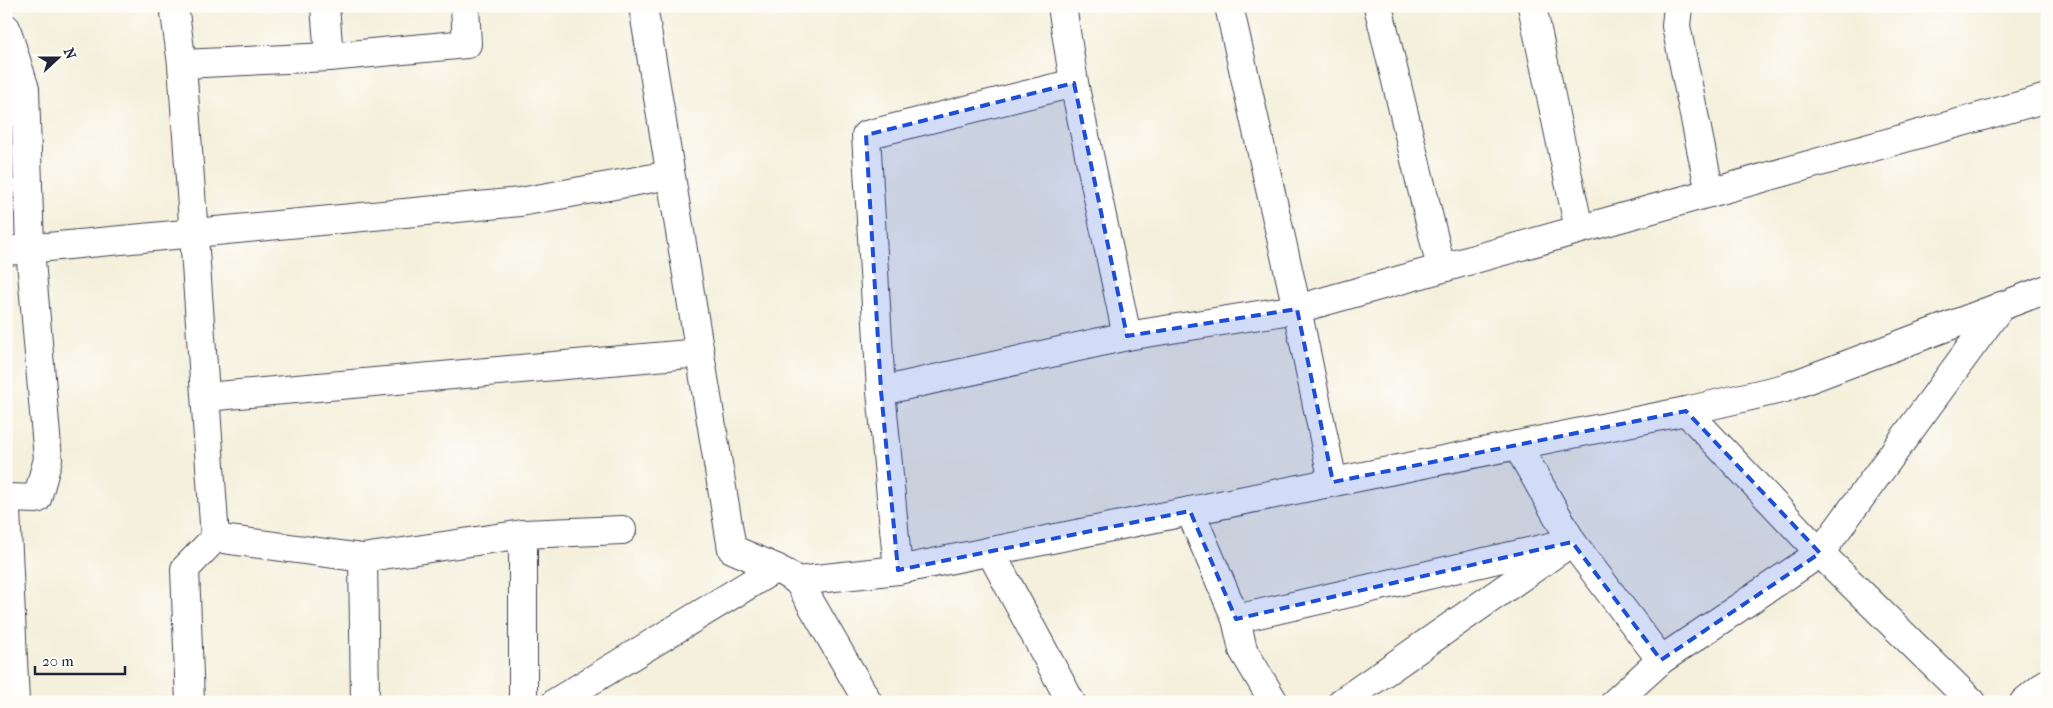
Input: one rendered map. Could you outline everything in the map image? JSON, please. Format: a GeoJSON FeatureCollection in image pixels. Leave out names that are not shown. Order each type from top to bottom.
{"type":"FeatureCollection","features":[{"type":"Feature","properties":{"kind":"street"},"geometry":{"type":"LineString","coordinates":[[174,6],[182,64],[215,538],[185,568],[190,702]]}},
{"type":"Feature","properties":{"kind":"street"},"geometry":{"type":"LineString","coordinates":[[325,6],[329,56]]}},
{"type":"Feature","properties":{"kind":"street"},"geometry":{"type":"LineString","coordinates":[[182,64],[329,56],[467,44],[464,6]]}},
{"type":"Feature","properties":{"kind":"street"},"geometry":{"type":"LineString","coordinates":[[643,6],[732,548],[787,574],[868,702]]}},
{"type":"Feature","properties":{"kind":"street"},"geometry":{"type":"LineString","coordinates":[[1062,6],[1074,83],[1127,336]]}},
{"type":"Feature","properties":{"kind":"street"},"geometry":{"type":"LineString","coordinates":[[1228,6],[1297,309],[1333,482]]}},
{"type":"Feature","properties":{"kind":"street"},"geometry":{"type":"LineString","coordinates":[[1378,6],[1441,268]]}},
{"type":"Feature","properties":{"kind":"street"},"geometry":{"type":"LineString","coordinates":[[1532,6],[1579,229]]}},
{"type":"Feature","properties":{"kind":"street"},"geometry":{"type":"LineString","coordinates":[[1678,6],[1676,26],[1710,192]]}},
{"type":"Feature","properties":{"kind":"street"},"geometry":{"type":"LineString","coordinates":[[6,28],[16,90],[18,250],[48,459],[37,499],[6,498]]}},
{"type":"Feature","properties":{"kind":"street"},"geometry":{"type":"LineString","coordinates":[[898,570],[881,391],[866,135],[1074,83]]}},
{"type":"Feature","properties":{"kind":"street"},"geometry":{"type":"LineString","coordinates":[[881,391],[1127,336],[1297,309],[2047,98]]}},
{"type":"Feature","properties":{"kind":"street"},"geometry":{"type":"LineString","coordinates":[[18,250],[520,202],[670,174]]}},
{"type":"Feature","properties":{"kind":"street"},"geometry":{"type":"LineString","coordinates":[[556,702],[787,574],[898,570],[1686,411],[1785,388],[2047,289]]}},
{"type":"Feature","properties":{"kind":"street"},"geometry":{"type":"LineString","coordinates":[[1615,702],[1661,660],[1820,553],[2001,306]]}},
{"type":"Feature","properties":{"kind":"street"},"geometry":{"type":"LineString","coordinates":[[206,396],[700,353]]}},
{"type":"Feature","properties":{"kind":"street"},"geometry":{"type":"LineString","coordinates":[[1686,411],[1820,553],[1972,702]]}},
{"type":"Feature","properties":{"kind":"street"},"geometry":{"type":"LineString","coordinates":[[1517,445],[1572,542],[1661,660]]}},
{"type":"Feature","properties":{"kind":"street"},"geometry":{"type":"LineString","coordinates":[[6,510],[9,620],[15,702]]}},
{"type":"Feature","properties":{"kind":"street"},"geometry":{"type":"LineString","coordinates":[[1190,511],[1236,619],[1243,650],[1274,702]]}},
{"type":"Feature","properties":{"kind":"street"},"geometry":{"type":"LineString","coordinates":[[215,538],[363,558],[523,534],[622,530]]}},
{"type":"Feature","properties":{"kind":"street"},"geometry":{"type":"LineString","coordinates":[[523,534],[523,702]]}},
{"type":"Feature","properties":{"kind":"street"},"geometry":{"type":"LineString","coordinates":[[1236,619],[1572,542]]}},
{"type":"Feature","properties":{"kind":"street"},"geometry":{"type":"LineString","coordinates":[[1342,702],[1572,542]]}},
{"type":"Feature","properties":{"kind":"street"},"geometry":{"type":"LineString","coordinates":[[990,551],[1071,702]]}},
{"type":"Feature","properties":{"kind":"street"},"geometry":{"type":"LineString","coordinates":[[363,558],[365,702]]}},
{"type":"Feature","properties":{"kind":"street"},"geometry":{"type":"LineString","coordinates":[[2024,702],[2047,683]]}},
{"type":"Feature","properties":{"kind":"highlighted area"},"geometry":{"type":"Polygon","coordinates":[[[1074,83],[1127,336],[1297,309],[1333,482],[1686,411],[1820,553],[1661,660],[1572,542],[1236,619],[1190,511],[898,570],[881,391],[866,135],[1074,83]]]}}]}
